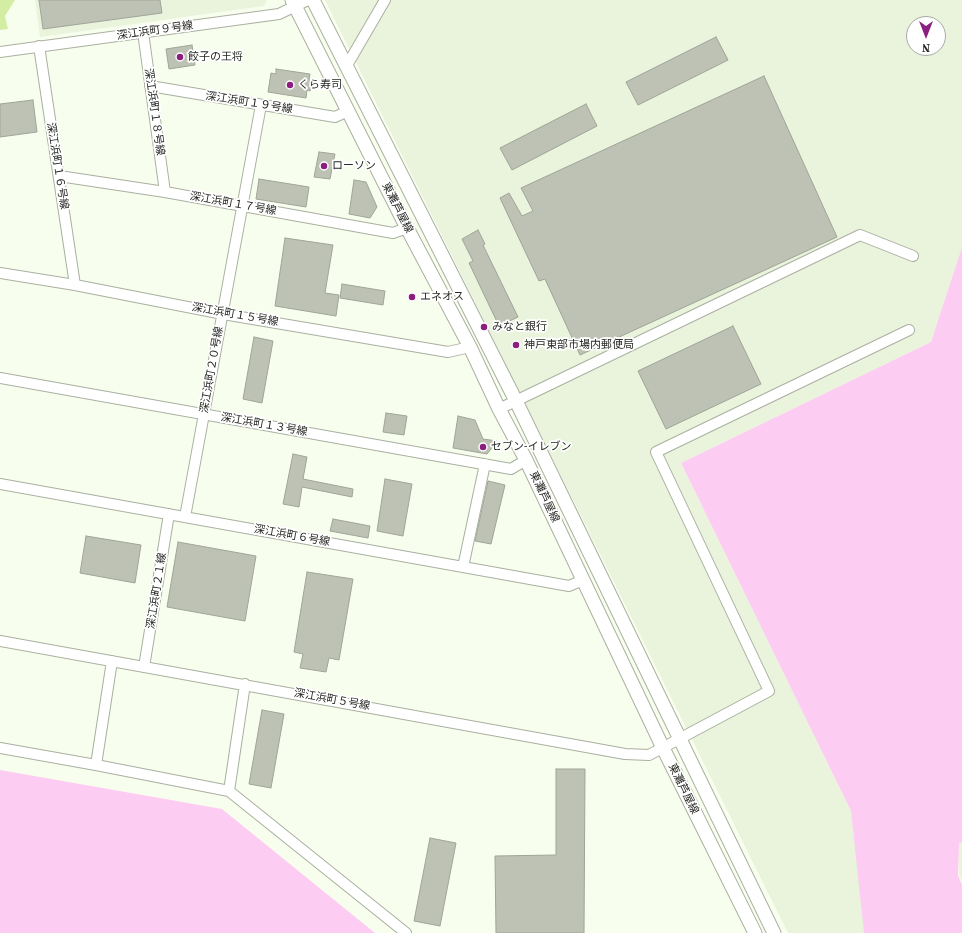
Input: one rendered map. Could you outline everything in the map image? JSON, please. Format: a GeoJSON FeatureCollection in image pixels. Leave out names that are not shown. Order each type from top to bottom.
{"type":"FeatureCollection","features":[{"type":"Feature","properties":{"kind":"main road","name":"東灘芦屋線"},"geometry":{"type":"LineString","coordinates":[[313,0],[516,401],[774,933]]}},
{"type":"Feature","properties":{"kind":"main road","name":"東灘芦屋線"},"geometry":{"type":"LineString","coordinates":[[294,3],[407,228],[470,346],[663,748],[755,933]]}},
{"type":"Feature","properties":{"kind":"street","name":"深江浜町９号線"},"geometry":{"type":"LineString","coordinates":[[0,52],[279,14],[294,3],[308,0]]}},
{"type":"Feature","properties":{"kind":"street"},"geometry":{"type":"LineString","coordinates":[[346,67],[386,0]]}},
{"type":"Feature","properties":{"kind":"street","name":"深江浜町１８号線"},"geometry":{"type":"LineString","coordinates":[[143,32],[165,192]]}},
{"type":"Feature","properties":{"kind":"street","name":"深江浜町１６号線"},"geometry":{"type":"LineString","coordinates":[[39,46],[75,285]]}},
{"type":"Feature","properties":{"kind":"street","name":"深江浜町１９号線"},"geometry":{"type":"LineString","coordinates":[[150,86],[335,117],[348,111]]}},
{"type":"Feature","properties":{"kind":"street","name":"深江浜町２０号線"},"geometry":{"type":"LineString","coordinates":[[185,517],[205,414],[260,105]]}},
{"type":"Feature","properties":{"kind":"street","name":"深江浜町１７号線"},"geometry":{"type":"LineString","coordinates":[[59,176],[165,192],[393,233],[407,228]]}},
{"type":"Feature","properties":{"kind":"street"},"geometry":{"type":"LineString","coordinates":[[499,409],[860,235],[913,256]]}},
{"type":"Feature","properties":{"kind":"street","name":"深江浜町１５号線"},"geometry":{"type":"LineString","coordinates":[[0,273],[75,285],[223,314],[448,352],[470,346]]}},
{"type":"Feature","properties":{"kind":"street","name":"深江浜町５号線"},"geometry":{"type":"LineString","coordinates":[[0,641],[245,684],[625,754],[649,756],[769,691],[656,452],[909,330]]}},
{"type":"Feature","properties":{"kind":"street","name":"深江浜町１３号線"},"geometry":{"type":"LineString","coordinates":[[0,378],[511,469],[526,460]]}},
{"type":"Feature","properties":{"kind":"street"},"geometry":{"type":"LineString","coordinates":[[463,567],[485,464]]}},
{"type":"Feature","properties":{"kind":"street","name":"深江浜町６号線"},"geometry":{"type":"LineString","coordinates":[[0,484],[569,586],[583,580]]}},
{"type":"Feature","properties":{"kind":"street","name":"深江浜町２１線"},"geometry":{"type":"LineString","coordinates":[[144,667],[169,514]]}},
{"type":"Feature","properties":{"kind":"street"},"geometry":{"type":"LineString","coordinates":[[96,765],[112,661]]}},
{"type":"Feature","properties":{"kind":"street"},"geometry":{"type":"LineString","coordinates":[[229,791],[245,684]]}},
{"type":"Feature","properties":{"kind":"street"},"geometry":{"type":"LineString","coordinates":[[0,748],[229,791],[406,933]]}},
{"type":"Feature","properties":{"kind":"shaded area"},"geometry":{"type":"Polygon","coordinates":[[[35,0],[267,0],[264,6],[40,37],[35,0]]]}},
{"type":"Feature","properties":{"kind":"shaded area"},"geometry":{"type":"Polygon","coordinates":[[[325,0],[962,0],[962,247],[931,342],[681,463],[851,811],[865,933],[788,933],[325,0]]]}},
{"type":"Feature","properties":{"kind":"shaded area"},"geometry":{"type":"Polygon","coordinates":[[[962,247],[962,842],[959,843],[958,875],[962,885],[962,933],[864,933],[851,811],[681,463],[931,342],[962,247]]]}},
{"type":"Feature","properties":{"kind":"shaded area"},"geometry":{"type":"Polygon","coordinates":[[[0,770],[222,809],[375,933],[0,933],[0,770]]]}},
{"type":"Feature","properties":{"kind":"shaded area"},"geometry":{"type":"Polygon","coordinates":[[[962,840],[962,883],[959,874],[958,842],[962,840]]]}},
{"type":"Feature","properties":{"kind":"green space"},"geometry":{"type":"Polygon","coordinates":[[[0,0],[15,0],[5,16],[8,29],[0,30],[0,0]]]}},
{"type":"Feature","properties":{"kind":"building"},"geometry":{"type":"Polygon","coordinates":[[[39,0],[160,0],[162,13],[43,29],[39,0]]]}},
{"type":"Feature","properties":{"kind":"building"},"geometry":{"type":"Polygon","coordinates":[[[716,37],[728,60],[638,105],[626,82],[716,37]]]}},
{"type":"Feature","properties":{"kind":"building","name":"餃子の王将"},"geometry":{"type":"Polygon","coordinates":[[[192,45],[195,65],[169,69],[166,49],[192,45]]]}},
{"type":"Feature","properties":{"kind":"building","name":"くら寿司"},"geometry":{"type":"Polygon","coordinates":[[[276,69],[310,74],[310,91],[307,90],[306,98],[268,92],[271,73],[276,74],[276,69]]]}},
{"type":"Feature","properties":{"kind":"building"},"geometry":{"type":"Polygon","coordinates":[[[764,76],[837,237],[580,355],[545,279],[539,281],[500,198],[509,193],[522,216],[533,211],[521,188],[764,76]]]}},
{"type":"Feature","properties":{"kind":"building"},"geometry":{"type":"Polygon","coordinates":[[[33,100],[37,132],[0,137],[0,104],[33,100]]]}},
{"type":"Feature","properties":{"kind":"building"},"geometry":{"type":"Polygon","coordinates":[[[586,104],[597,126],[512,170],[500,148],[586,104]]]}},
{"type":"Feature","properties":{"kind":"building","name":"ローソン"},"geometry":{"type":"Polygon","coordinates":[[[319,152],[335,154],[330,179],[314,177],[319,152]]]}},
{"type":"Feature","properties":{"kind":"building"},"geometry":{"type":"Polygon","coordinates":[[[259,179],[309,187],[306,207],[256,199],[259,179]]]}},
{"type":"Feature","properties":{"kind":"building"},"geometry":{"type":"Polygon","coordinates":[[[354,180],[366,182],[377,207],[370,218],[349,214],[354,180]]]}},
{"type":"Feature","properties":{"kind":"building"},"geometry":{"type":"Polygon","coordinates":[[[478,230],[485,244],[483,245],[518,317],[499,326],[469,263],[473,261],[462,239],[478,230]]]}},
{"type":"Feature","properties":{"kind":"building"},"geometry":{"type":"Polygon","coordinates":[[[285,238],[333,245],[325,293],[339,295],[336,316],[275,306],[285,238]]]}},
{"type":"Feature","properties":{"kind":"building"},"geometry":{"type":"Polygon","coordinates":[[[342,284],[385,291],[383,305],[340,298],[342,284]]]}},
{"type":"Feature","properties":{"kind":"building"},"geometry":{"type":"Polygon","coordinates":[[[733,326],[761,384],[666,429],[638,371],[733,326]]]}},
{"type":"Feature","properties":{"kind":"building"},"geometry":{"type":"Polygon","coordinates":[[[254,337],[273,341],[262,403],[243,399],[254,337]]]}},
{"type":"Feature","properties":{"kind":"building"},"geometry":{"type":"Polygon","coordinates":[[[386,413],[407,416],[404,435],[383,432],[386,413]]]}},
{"type":"Feature","properties":{"kind":"building"},"geometry":{"type":"Polygon","coordinates":[[[458,416],[475,420],[483,439],[497,441],[487,454],[453,448],[458,416]]]}},
{"type":"Feature","properties":{"kind":"building"},"geometry":{"type":"Polygon","coordinates":[[[293,454],[307,457],[303,479],[353,489],[352,497],[302,487],[299,507],[283,504],[293,454]]]}},
{"type":"Feature","properties":{"kind":"building"},"geometry":{"type":"Polygon","coordinates":[[[385,479],[412,484],[403,536],[377,531],[385,479]]]}},
{"type":"Feature","properties":{"kind":"building"},"geometry":{"type":"Polygon","coordinates":[[[488,481],[505,485],[491,544],[475,541],[488,481]]]}},
{"type":"Feature","properties":{"kind":"building"},"geometry":{"type":"Polygon","coordinates":[[[333,519],[370,526],[368,538],[330,531],[333,519]]]}},
{"type":"Feature","properties":{"kind":"building"},"geometry":{"type":"Polygon","coordinates":[[[86,536],[141,545],[135,583],[80,573],[86,536]]]}},
{"type":"Feature","properties":{"kind":"building"},"geometry":{"type":"Polygon","coordinates":[[[178,542],[256,556],[245,621],[167,607],[178,542]]]}},
{"type":"Feature","properties":{"kind":"building"},"geometry":{"type":"Polygon","coordinates":[[[307,572],[353,579],[339,660],[329,658],[326,672],[300,668],[303,654],[294,652],[307,572]]]}},
{"type":"Feature","properties":{"kind":"building"},"geometry":{"type":"Polygon","coordinates":[[[262,710],[284,714],[271,788],[249,784],[262,710]]]}},
{"type":"Feature","properties":{"kind":"building"},"geometry":{"type":"Polygon","coordinates":[[[556,769],[585,769],[584,933],[496,933],[495,856],[556,855],[556,769]]]}},
{"type":"Feature","properties":{"kind":"building"},"geometry":{"type":"Polygon","coordinates":[[[430,838],[456,843],[440,926],[414,921],[430,838]]]}},
{"type":"Feature","properties":{"kind":"place","name":"餃子の王将"},"geometry":{"type":"Point","coordinates":[180,57]}},
{"type":"Feature","properties":{"kind":"place","name":"くら寿司"},"geometry":{"type":"Point","coordinates":[290,85]}},
{"type":"Feature","properties":{"kind":"place","name":"ローソン"},"geometry":{"type":"Point","coordinates":[324,166]}},
{"type":"Feature","properties":{"kind":"place","name":"エネオス"},"geometry":{"type":"Point","coordinates":[412,297]}},
{"type":"Feature","properties":{"kind":"place","name":"みなと銀行"},"geometry":{"type":"Point","coordinates":[484,327]}},
{"type":"Feature","properties":{"kind":"place","name":"神戸東部市場内郵便局"},"geometry":{"type":"Point","coordinates":[516,345]}},
{"type":"Feature","properties":{"kind":"place","name":"セブン-イレブン"},"geometry":{"type":"Point","coordinates":[483,447]}}]}
